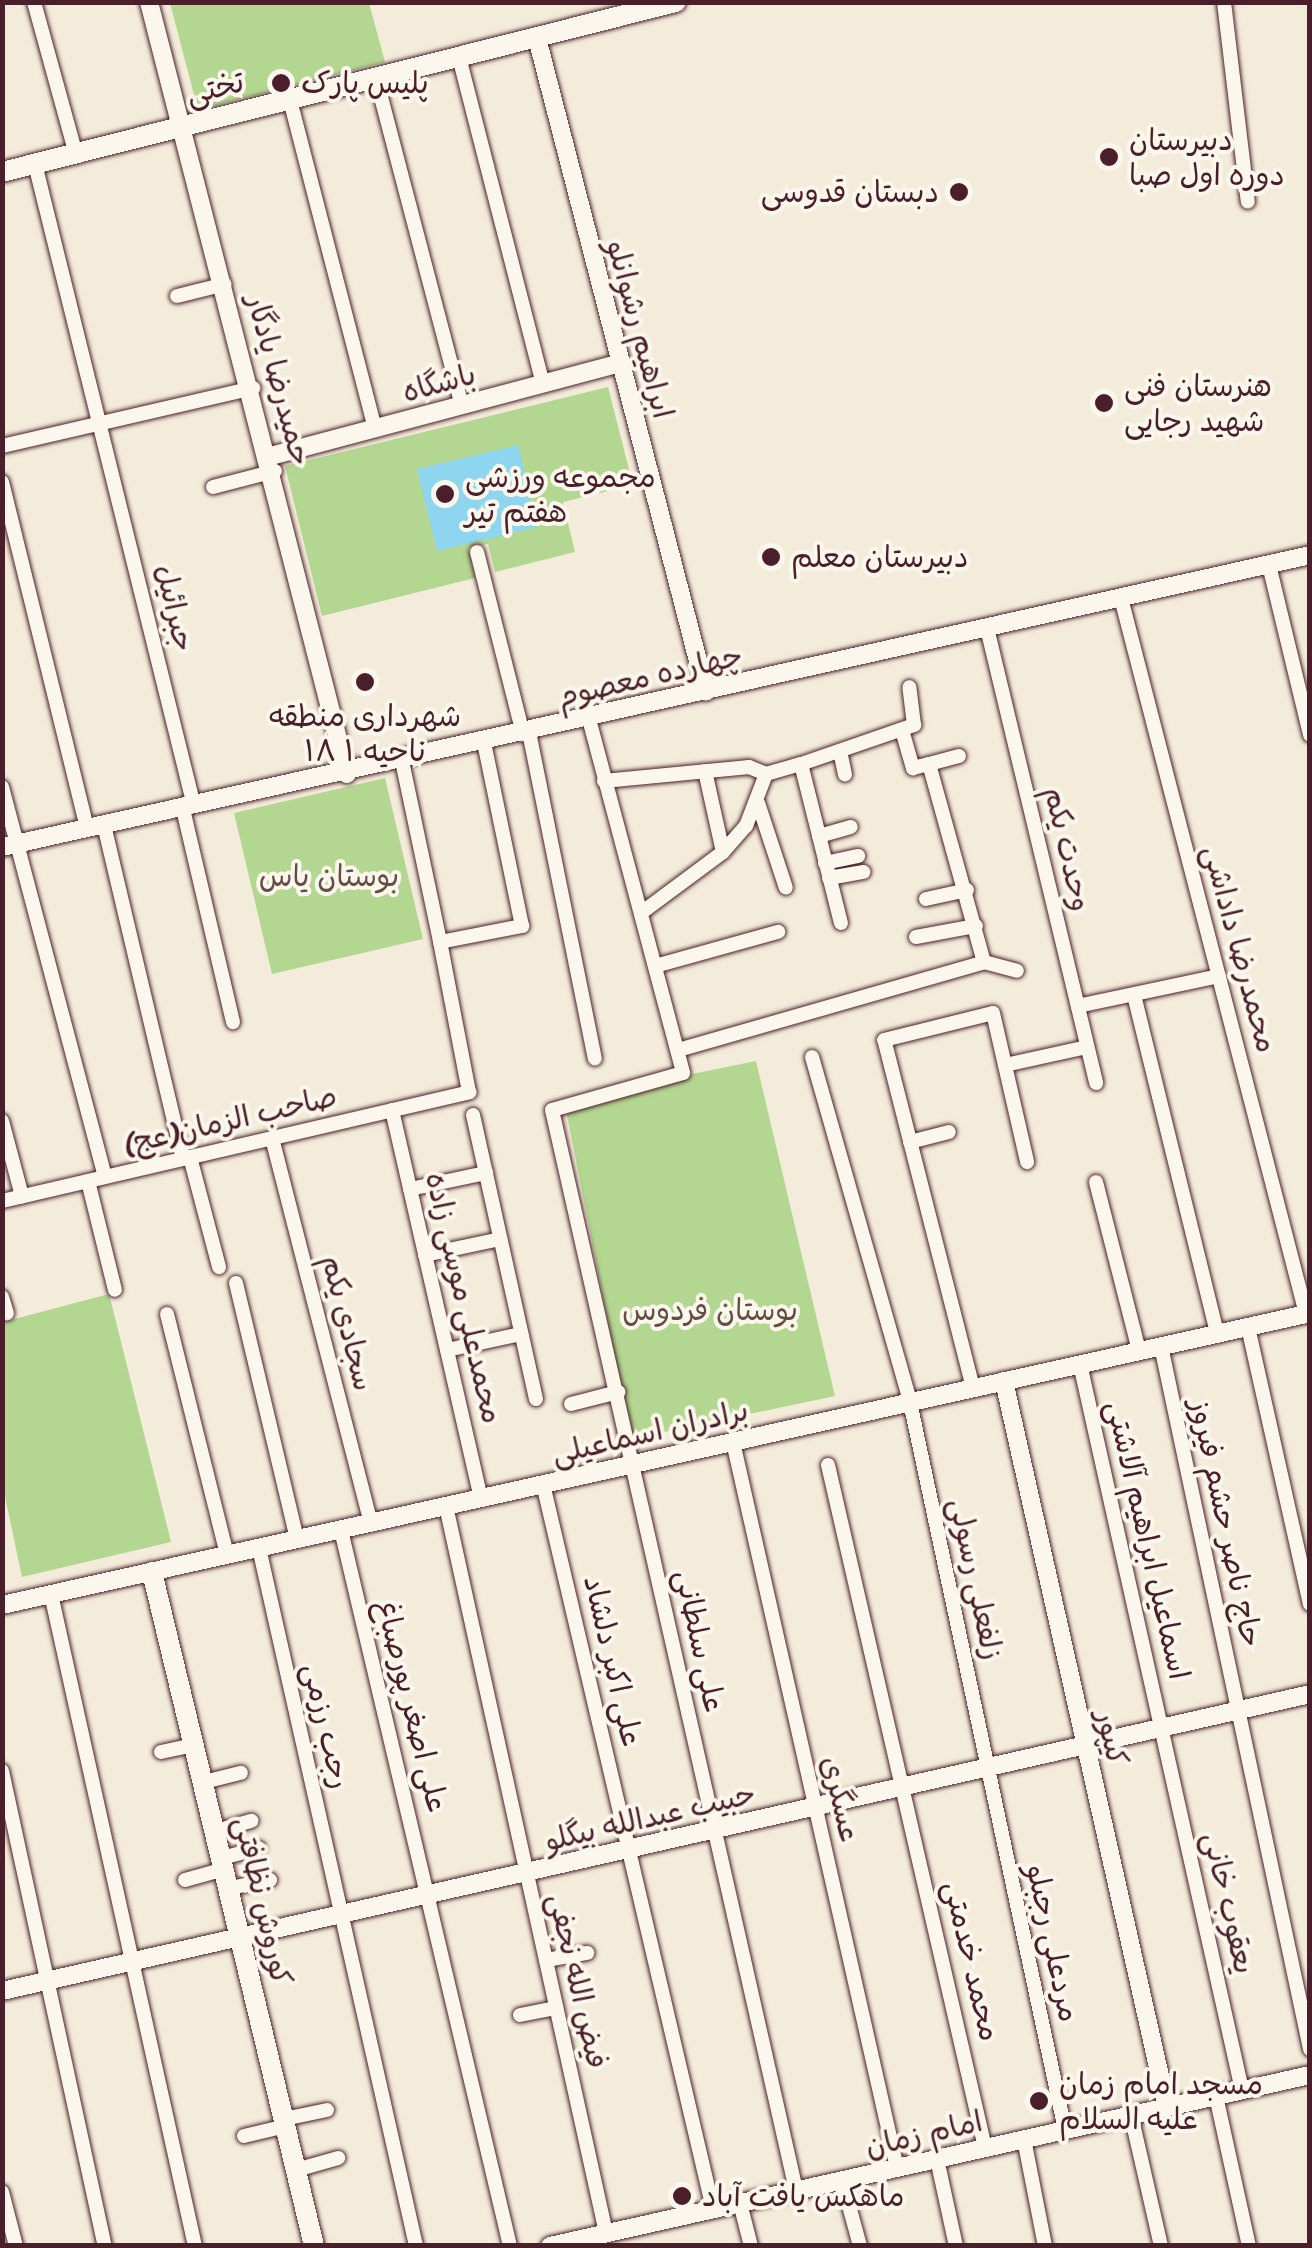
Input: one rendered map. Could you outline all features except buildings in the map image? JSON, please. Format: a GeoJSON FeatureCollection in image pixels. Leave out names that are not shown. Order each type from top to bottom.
{"type":"FeatureCollection","features":[{"type":"Feature","properties":{"kind":"main road","name":"تختی"},"geometry":{"type":"LineString","coordinates":[[2,172],[664,4]]}},
{"type":"Feature","properties":{"kind":"main road","name":"کوروش نظافتی"},"geometry":{"type":"LineString","coordinates":[[152,1572],[314,2246]]}},
{"type":"Feature","properties":{"kind":"street"},"geometry":{"type":"LineString","coordinates":[[34,2],[76,154]]}},
{"type":"Feature","properties":{"kind":"street","name":"حمیدرضا یادگار"},"geometry":{"type":"LineString","coordinates":[[149,2],[254,388],[347,774]]}},
{"type":"Feature","properties":{"kind":"street"},"geometry":{"type":"LineString","coordinates":[[1224,2],[1248,202]]}},
{"type":"Feature","properties":{"kind":"street","name":"ابراهیم رشوانلو"},"geometry":{"type":"LineString","coordinates":[[536,38],[706,692]]}},
{"type":"Feature","properties":{"kind":"street"},"geometry":{"type":"LineString","coordinates":[[459,57],[543,384]]}},
{"type":"Feature","properties":{"kind":"street"},"geometry":{"type":"LineString","coordinates":[[376,78],[462,406]]}},
{"type":"Feature","properties":{"kind":"street"},"geometry":{"type":"LineString","coordinates":[[290,100],[375,429]]}},
{"type":"Feature","properties":{"kind":"street","name":"جبرائیل"},"geometry":{"type":"LineString","coordinates":[[35,164],[102,422],[233,1022]]}},
{"type":"Feature","properties":{"kind":"street"},"geometry":{"type":"LineString","coordinates":[[178,296],[225,284]]}},
{"type":"Feature","properties":{"kind":"street","name":"باشگاه"},"geometry":{"type":"LineString","coordinates":[[273,464],[375,429],[620,364]]}},
{"type":"Feature","properties":{"kind":"street"},"geometry":{"type":"LineString","coordinates":[[2,446],[254,388]]}},
{"type":"Feature","properties":{"kind":"street"},"geometry":{"type":"LineString","coordinates":[[212,486],[273,464]]}},
{"type":"Feature","properties":{"kind":"street"},"geometry":{"type":"LineString","coordinates":[[2,482],[219,1267]]}},
{"type":"Feature","properties":{"kind":"street"},"geometry":{"type":"LineString","coordinates":[[477,552],[526,733],[594,1058]]}},
{"type":"Feature","properties":{"kind":"street","name":"چهارده معصوم"},"geometry":{"type":"LineString","coordinates":[[10,845],[347,774],[1310,555]]}},
{"type":"Feature","properties":{"kind":"street"},"geometry":{"type":"LineString","coordinates":[[1268,564],[1310,735]]}},
{"type":"Feature","properties":{"kind":"street","name":"محمدرضا داداشی"},"geometry":{"type":"LineString","coordinates":[[1121,598],[1308,1314]]}},
{"type":"Feature","properties":{"kind":"street","name":"وحدت یکم"},"geometry":{"type":"LineString","coordinates":[[987,628],[1096,1082]]}},
{"type":"Feature","properties":{"kind":"street"},"geometry":{"type":"LineString","coordinates":[[604,781],[704,772],[766,774],[801,764],[914,725],[909,687]]}},
{"type":"Feature","properties":{"kind":"street"},"geometry":{"type":"LineString","coordinates":[[589,718],[678,1050],[984,962],[1017,971]]}},
{"type":"Feature","properties":{"kind":"street"},"geometry":{"type":"LineString","coordinates":[[902,730],[912,768],[959,756]]}},
{"type":"Feature","properties":{"kind":"street"},"geometry":{"type":"LineString","coordinates":[[402,761],[440,942],[522,926],[484,742]]}},
{"type":"Feature","properties":{"kind":"street"},"geometry":{"type":"LineString","coordinates":[[840,751],[845,774]]}},
{"type":"Feature","properties":{"kind":"street"},"geometry":{"type":"LineString","coordinates":[[801,764],[840,923]]}},
{"type":"Feature","properties":{"kind":"street"},"geometry":{"type":"LineString","coordinates":[[930,764],[984,962]]}},
{"type":"Feature","properties":{"kind":"street"},"geometry":{"type":"LineString","coordinates":[[704,772],[723,852]]}},
{"type":"Feature","properties":{"kind":"street"},"geometry":{"type":"LineString","coordinates":[[641,914],[723,852],[758,803],[766,774]]}},
{"type":"Feature","properties":{"kind":"street"},"geometry":{"type":"LineString","coordinates":[[2,787],[10,845],[105,1177]]}},
{"type":"Feature","properties":{"kind":"street"},"geometry":{"type":"LineString","coordinates":[[758,803],[786,888]]}},
{"type":"Feature","properties":{"kind":"street"},"geometry":{"type":"LineString","coordinates":[[818,836],[851,827]]}},
{"type":"Feature","properties":{"kind":"street"},"geometry":{"type":"LineString","coordinates":[[825,862],[858,856]]}},
{"type":"Feature","properties":{"kind":"street"},"geometry":{"type":"LineString","coordinates":[[829,878],[862,872]]}},
{"type":"Feature","properties":{"kind":"street"},"geometry":{"type":"LineString","coordinates":[[926,899],[967,890]]}},
{"type":"Feature","properties":{"kind":"street"},"geometry":{"type":"LineString","coordinates":[[916,938],[976,926]]}},
{"type":"Feature","properties":{"kind":"street"},"geometry":{"type":"LineString","coordinates":[[654,966],[778,932]]}},
{"type":"Feature","properties":{"kind":"street","name":"صاحب الزمان(عج)"},"geometry":{"type":"LineString","coordinates":[[2,1201],[469,1092],[440,942]]}},
{"type":"Feature","properties":{"kind":"street"},"geometry":{"type":"LineString","coordinates":[[1078,1006],[1219,976]]}},
{"type":"Feature","properties":{"kind":"street"},"geometry":{"type":"LineString","coordinates":[[1134,994],[1217,1334]]}},
{"type":"Feature","properties":{"kind":"street"},"geometry":{"type":"LineString","coordinates":[[973,1388],[884,1040],[993,1013],[1027,1162]]}},
{"type":"Feature","properties":{"kind":"street"},"geometry":{"type":"LineString","coordinates":[[1005,1066],[1087,1047]]}},
{"type":"Feature","properties":{"kind":"street","name":"علی سلطانی"},"geometry":{"type":"LineString","coordinates":[[678,1050],[683,1073],[560,1104],[552,1110],[796,2190]]}},
{"type":"Feature","properties":{"kind":"street","name":"زلفعلی رسولی"},"geometry":{"type":"LineString","coordinates":[[812,1057],[910,1402],[988,1768]]}},
{"type":"Feature","properties":{"kind":"street","name":"محمدعلی موسی زاده"},"geometry":{"type":"LineString","coordinates":[[392,1110],[481,1498]]}},
{"type":"Feature","properties":{"kind":"street"},"geometry":{"type":"LineString","coordinates":[[474,1114],[536,1399]]}},
{"type":"Feature","properties":{"kind":"street"},"geometry":{"type":"LineString","coordinates":[[2,1121],[22,1196]]}},
{"type":"Feature","properties":{"kind":"street"},"geometry":{"type":"LineString","coordinates":[[910,1142],[949,1132]]}},
{"type":"Feature","properties":{"kind":"street","name":"سجادی یکم"},"geometry":{"type":"LineString","coordinates":[[272,1138],[372,1522]]}},
{"type":"Feature","properties":{"kind":"street"},"geometry":{"type":"LineString","coordinates":[[410,1189],[486,1173]]}},
{"type":"Feature","properties":{"kind":"street"},"geometry":{"type":"LineString","coordinates":[[88,1181],[116,1290]]}},
{"type":"Feature","properties":{"kind":"street"},"geometry":{"type":"LineString","coordinates":[[1096,1182],[1139,1351]]}},
{"type":"Feature","properties":{"kind":"street"},"geometry":{"type":"LineString","coordinates":[[426,1255],[500,1239]]}},
{"type":"Feature","properties":{"kind":"street"},"geometry":{"type":"LineString","coordinates":[[236,1283],[297,1539]]}},
{"type":"Feature","properties":{"kind":"street"},"geometry":{"type":"LineString","coordinates":[[2,1297],[7,1313]]}},
{"type":"Feature","properties":{"kind":"street"},"geometry":{"type":"LineString","coordinates":[[167,1314],[227,1555]]}},
{"type":"Feature","properties":{"kind":"street","name":"برادران اسماعیلی"},"geometry":{"type":"LineString","coordinates":[[2,1605],[1308,1314]]}},
{"type":"Feature","properties":{"kind":"street"},"geometry":{"type":"LineString","coordinates":[[1248,1327],[1310,1604]]}},
{"type":"Feature","properties":{"kind":"street"},"geometry":{"type":"LineString","coordinates":[[447,1350],[521,1334]]}},
{"type":"Feature","properties":{"kind":"street","name":"حاج ناصر حشم فیروز"},"geometry":{"type":"LineString","coordinates":[[1161,1346],[1310,2049]]}},
{"type":"Feature","properties":{"kind":"street","name":"اسماعیل ابراهیم آلاشتی"},"geometry":{"type":"LineString","coordinates":[[1080,1364],[1162,1728]]}},
{"type":"Feature","properties":{"kind":"street","name":"کیپور"},"geometry":{"type":"LineString","coordinates":[[1004,1382],[1167,2107]]}},
{"type":"Feature","properties":{"kind":"street"},"geometry":{"type":"LineString","coordinates":[[571,1404],[618,1392]]}},
{"type":"Feature","properties":{"kind":"street","name":"عسگری"},"geometry":{"type":"LineString","coordinates":[[732,1442],[897,2168]]}},
{"type":"Feature","properties":{"kind":"street","name":"محمد خدمتی"},"geometry":{"type":"LineString","coordinates":[[828,1465],[984,2148]]}},
{"type":"Feature","properties":{"kind":"street","name":"علی اکبر دلشاد"},"geometry":{"type":"LineString","coordinates":[[544,1484],[713,2209]]}},
{"type":"Feature","properties":{"kind":"street","name":"فیض الله نجفی"},"geometry":{"type":"LineString","coordinates":[[446,1506],[606,2233]]}},
{"type":"Feature","properties":{"kind":"street","name":"علی اصغر پورصباغ"},"geometry":{"type":"LineString","coordinates":[[341,1530],[431,1895],[510,2246]]}},
{"type":"Feature","properties":{"kind":"street","name":"رجب رزمی"},"geometry":{"type":"LineString","coordinates":[[259,1548],[416,2246]]}},
{"type":"Feature","properties":{"kind":"street"},"geometry":{"type":"LineString","coordinates":[[51,1594],[194,2246]]}},
{"type":"Feature","properties":{"kind":"street","name":"حبیب عبدالله بیگلو"},"geometry":{"type":"LineString","coordinates":[[2,1992],[1310,1694]]}},
{"type":"Feature","properties":{"kind":"street","name":"یعقوب خانی"},"geometry":{"type":"LineString","coordinates":[[1162,1728],[1242,2090]]}},
{"type":"Feature","properties":{"kind":"street"},"geometry":{"type":"LineString","coordinates":[[161,1752],[194,1745]]}},
{"type":"Feature","properties":{"kind":"street","name":"مردعلی رجبلو"},"geometry":{"type":"LineString","coordinates":[[988,1768],[1066,2130]]}},
{"type":"Feature","properties":{"kind":"street"},"geometry":{"type":"LineString","coordinates":[[2,1771],[104,2246]]}},
{"type":"Feature","properties":{"kind":"street"},"geometry":{"type":"LineString","coordinates":[[204,1782],[242,1773]]}},
{"type":"Feature","properties":{"kind":"street"},"geometry":{"type":"LineString","coordinates":[[216,1831],[252,1821]]}},
{"type":"Feature","properties":{"kind":"street"},"geometry":{"type":"LineString","coordinates":[[226,1872],[259,1848]]}},
{"type":"Feature","properties":{"kind":"street"},"geometry":{"type":"LineString","coordinates":[[184,1880],[226,1872],[270,1880]]}},
{"type":"Feature","properties":{"kind":"street"},"geometry":{"type":"LineString","coordinates":[[546,1960],[586,1953]]}},
{"type":"Feature","properties":{"kind":"street"},"geometry":{"type":"LineString","coordinates":[[520,2016],[556,2008]]}},
{"type":"Feature","properties":{"kind":"street","name":"امام زمان"},"geometry":{"type":"LineString","coordinates":[[550,2246],[1310,2075]]}},
{"type":"Feature","properties":{"kind":"street"},"geometry":{"type":"LineString","coordinates":[[1216,2096],[1249,2246]]}},
{"type":"Feature","properties":{"kind":"street"},"geometry":{"type":"LineString","coordinates":[[244,2136],[328,2110]]}},
{"type":"Feature","properties":{"kind":"street"},"geometry":{"type":"LineString","coordinates":[[1131,2115],[1161,2246]]}},
{"type":"Feature","properties":{"kind":"street"},"geometry":{"type":"LineString","coordinates":[[1024,2139],[1045,2246]]}},
{"type":"Feature","properties":{"kind":"street"},"geometry":{"type":"LineString","coordinates":[[296,2170],[338,2158]]}},
{"type":"Feature","properties":{"kind":"street"},"geometry":{"type":"LineString","coordinates":[[937,2159],[956,2246]]}},
{"type":"Feature","properties":{"kind":"street"},"geometry":{"type":"LineString","coordinates":[[842,2180],[860,2246]]}},
{"type":"Feature","properties":{"kind":"street"},"geometry":{"type":"LineString","coordinates":[[2,2192],[16,2246]]}},
{"type":"Feature","properties":{"kind":"street"},"geometry":{"type":"LineString","coordinates":[[740,2203],[751,2246]]}},
{"type":"Feature","properties":{"kind":"green space"},"geometry":{"type":"Polygon","coordinates":[[[170,3],[369,3],[385,62],[198,110],[170,3]]]}},
{"type":"Feature","properties":{"kind":"green space","name":"مجموعه ورزشی هفتم تیر"},"geometry":{"type":"Polygon","coordinates":[[[608,387],[633,485],[563,502],[575,552],[495,572],[488,544],[468,548],[475,578],[322,616],[285,466],[608,387]]]}},
{"type":"Feature","properties":{"kind":"green space","name":"بوستان یاس"},"geometry":{"type":"Polygon","coordinates":[[[385,778],[423,939],[272,974],[234,813],[385,778]]]}},
{"type":"Feature","properties":{"kind":"green space","name":"بوستان فردوس"},"geometry":{"type":"Polygon","coordinates":[[[756,1061],[835,1396],[631,1439],[564,1100],[756,1061]]]}},
{"type":"Feature","properties":{"kind":"green space"},"geometry":{"type":"Polygon","coordinates":[[[109,1294],[171,1542],[22,1577],[3,1487],[3,1322],[109,1294]]]}},
{"type":"Feature","properties":{"kind":"water"},"geometry":{"type":"Polygon","coordinates":[[[518,445],[537,527],[437,551],[417,469],[518,445]]]}},
{"type":"Feature","properties":{"kind":"place","name":"پلیس پارک"},"geometry":{"type":"Point","coordinates":[281,83]}},
{"type":"Feature","properties":{"kind":"place","name":"دبیرستان دوره اول صبا"},"geometry":{"type":"Point","coordinates":[1109,157]}},
{"type":"Feature","properties":{"kind":"place","name":"دبستان قدوسی"},"geometry":{"type":"Point","coordinates":[959,192]}},
{"type":"Feature","properties":{"kind":"place","name":"هنرستان فنی شهید رجایی"},"geometry":{"type":"Point","coordinates":[1104,403]}},
{"type":"Feature","properties":{"kind":"place","name":"مجموعه ورزشی هفتم تیر"},"geometry":{"type":"Point","coordinates":[445,494]}},
{"type":"Feature","properties":{"kind":"place","name":"دبیرستان معلم"},"geometry":{"type":"Point","coordinates":[771,557]}},
{"type":"Feature","properties":{"kind":"place","name":"شهرداری منطقه ۱۸ ناحیه ۱"},"geometry":{"type":"Point","coordinates":[365,682]}},
{"type":"Feature","properties":{"kind":"place","name":"مسجد امام زمان علیه السلام"},"geometry":{"type":"Point","coordinates":[1039,2101]}},
{"type":"Feature","properties":{"kind":"place","name":"ماهکس یافت آباد"},"geometry":{"type":"Point","coordinates":[682,2196]}}]}
